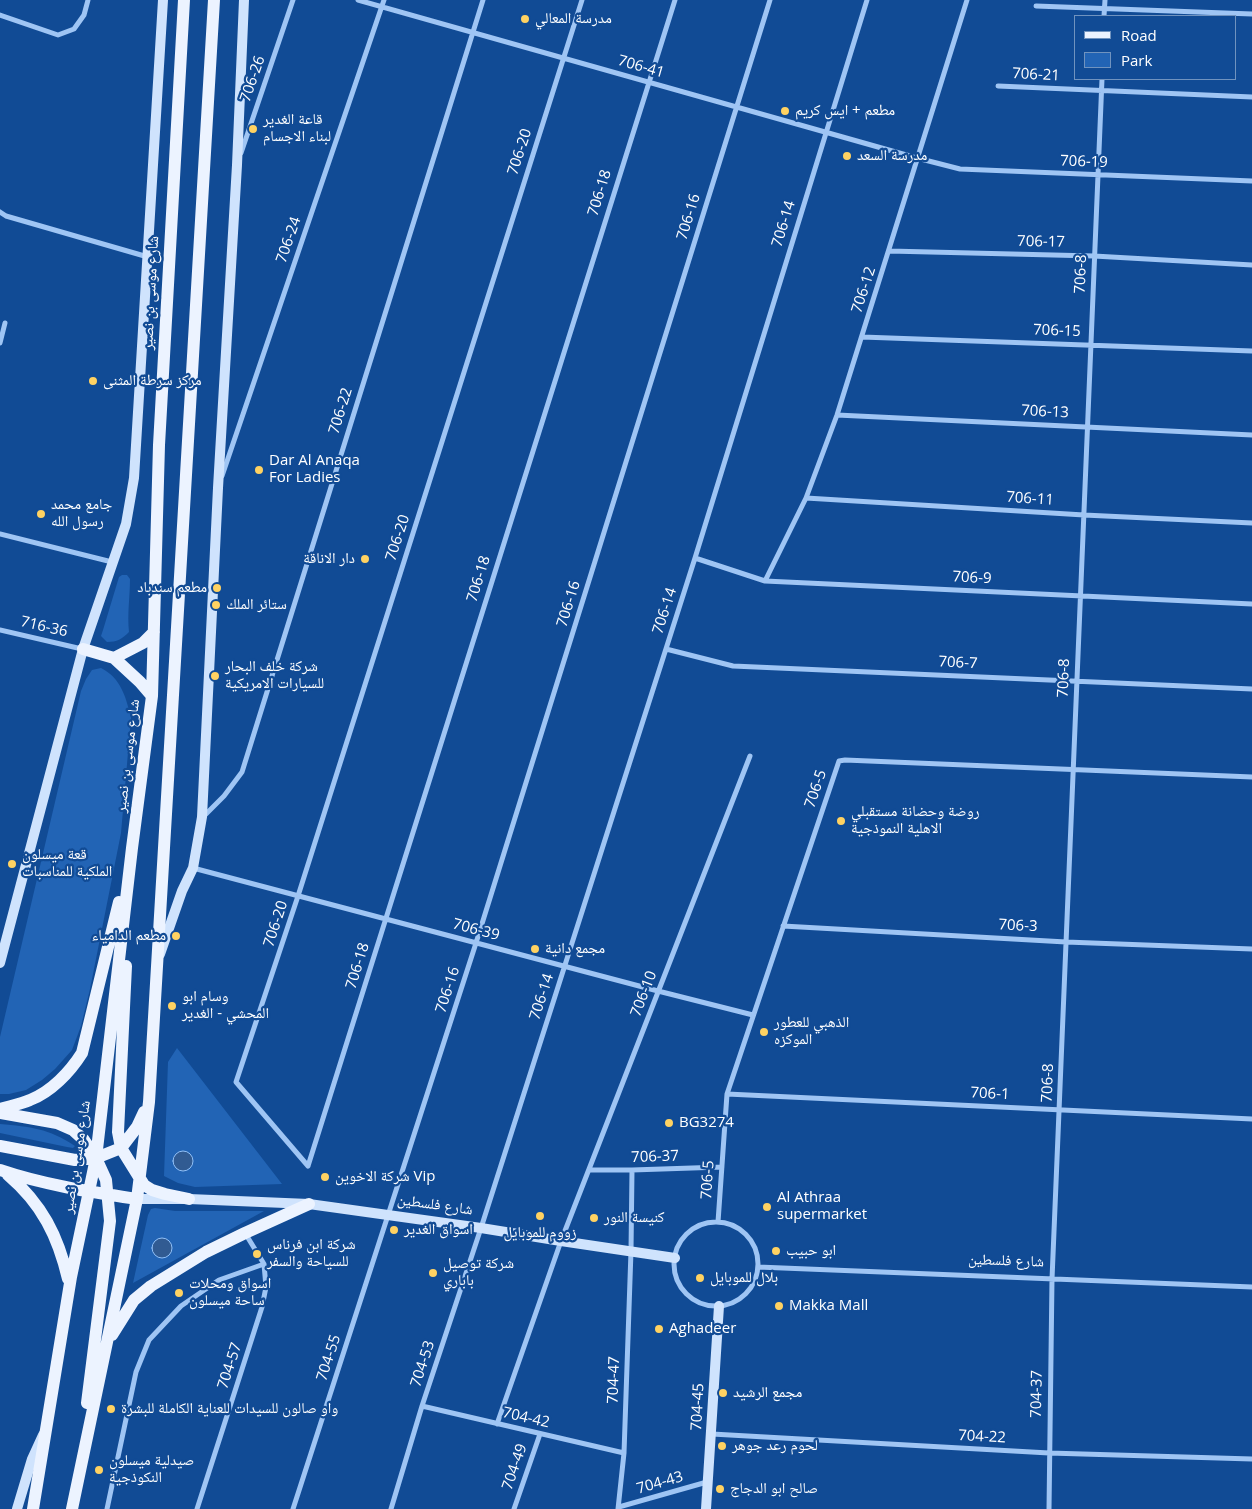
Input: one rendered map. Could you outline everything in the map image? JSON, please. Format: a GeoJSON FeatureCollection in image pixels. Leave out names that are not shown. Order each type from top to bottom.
{"type":"FeatureCollection","features":[{"type":"Feature","properties":{"kind":"main road","name":"شارع موسى بن نصير"},"geometry":{"type":"LineString","coordinates":[[33,1509],[70,1285],[96,1158],[132,848],[152,696],[159,445],[184,0]]}},
{"type":"Feature","properties":{"kind":"main road"},"geometry":{"type":"LineString","coordinates":[[73,1505],[137,1199],[149,1102],[214,0]]}},
{"type":"Feature","properties":{"kind":"main road"},"geometry":{"type":"LineString","coordinates":[[114,658],[143,643],[154,632]]}},
{"type":"Feature","properties":{"kind":"main road"},"geometry":{"type":"LineString","coordinates":[[83,649],[114,658],[152,696]]}},
{"type":"Feature","properties":{"kind":"main road"},"geometry":{"type":"LineString","coordinates":[[0,1109],[30,1101],[43,1093],[70,1070],[82,1053],[132,848]]}},
{"type":"Feature","properties":{"kind":"main road"},"geometry":{"type":"LineString","coordinates":[[132,848],[118,1132],[121,1148],[144,1185],[152,1190],[189,1199]]}},
{"type":"Feature","properties":{"kind":"main road"},"geometry":{"type":"LineString","coordinates":[[0,1146],[75,1160],[96,1158],[121,1148],[137,1126],[149,1102]]}},
{"type":"Feature","properties":{"kind":"main road"},"geometry":{"type":"LineString","coordinates":[[0,1113],[57,1122],[73,1130],[84,1140],[96,1158],[106,1180],[110,1221],[73,1505]]}},
{"type":"Feature","properties":{"kind":"main road"},"geometry":{"type":"LineString","coordinates":[[1,1170],[18,1176],[89,1192],[137,1199]]}},
{"type":"Feature","properties":{"kind":"main road"},"geometry":{"type":"LineString","coordinates":[[1,1170],[27,1193],[48,1222],[60,1249],[70,1285]]}},
{"type":"Feature","properties":{"kind":"main road"},"geometry":{"type":"LineString","coordinates":[[106,1346],[126,1310],[134,1300],[151,1286],[206,1252],[309,1204]]}},
{"type":"Feature","properties":{"kind":"street"},"geometry":{"type":"LineString","coordinates":[[0,15],[58,35],[74,29],[84,15],[88,0]]}},
{"type":"Feature","properties":{"kind":"street"},"geometry":{"type":"LineString","coordinates":[[0,963],[83,649],[126,524],[134,478],[163,0]]}},
{"type":"Feature","properties":{"kind":"street"},"geometry":{"type":"LineString","coordinates":[[158,960],[182,891],[193,868],[202,817],[244,0]]}},
{"type":"Feature","properties":{"kind":"street","name":"706-26"},"geometry":{"type":"LineString","coordinates":[[237,165],[293,0]]}},
{"type":"Feature","properties":{"kind":"street","name":"706-41"},"geometry":{"type":"LineString","coordinates":[[358,0],[917,158]]}},
{"type":"Feature","properties":{"kind":"street","name":"706-24"},"geometry":{"type":"LineString","coordinates":[[218,488],[384,0]]}},
{"type":"Feature","properties":{"kind":"street","name":"706-22"},"geometry":{"type":"LineString","coordinates":[[202,817],[224,796],[242,772],[483,0]]}},
{"type":"Feature","properties":{"kind":"street","name":"706-20"},"geometry":{"type":"LineString","coordinates":[[308,1166],[236,1082],[298,896],[582,0]]}},
{"type":"Feature","properties":{"kind":"street","name":"706-18"},"geometry":{"type":"LineString","coordinates":[[308,1166],[675,0]]}},
{"type":"Feature","properties":{"kind":"street","name":"706-16"},"geometry":{"type":"LineString","coordinates":[[388,1214],[476,943],[770,0]]}},
{"type":"Feature","properties":{"kind":"street","name":"706-14"},"geometry":{"type":"LineString","coordinates":[[482,1228],[695,558],[867,0]]}},
{"type":"Feature","properties":{"kind":"street","name":"706-12"},"geometry":{"type":"LineString","coordinates":[[765,581],[806,498],[837,415],[967,0]]}},
{"type":"Feature","properties":{"kind":"street"},"geometry":{"type":"LineString","coordinates":[[1104,15],[1105,0]]}},
{"type":"Feature","properties":{"kind":"street"},"geometry":{"type":"LineString","coordinates":[[1036,6],[1252,14]]}},
{"type":"Feature","properties":{"kind":"street","name":"706-8"},"geometry":{"type":"LineString","coordinates":[[1052,1279],[1102,80]]}},
{"type":"Feature","properties":{"kind":"street","name":"706-21"},"geometry":{"type":"LineString","coordinates":[[998,86],[1252,97]]}},
{"type":"Feature","properties":{"kind":"street","name":"706-19"},"geometry":{"type":"LineString","coordinates":[[917,158],[960,169],[1252,181]]}},
{"type":"Feature","properties":{"kind":"street"},"geometry":{"type":"LineString","coordinates":[[0,212],[6,216],[148,256]]}},
{"type":"Feature","properties":{"kind":"street","name":"706-17"},"geometry":{"type":"LineString","coordinates":[[889,251],[1094,256],[1252,265]]}},
{"type":"Feature","properties":{"kind":"street"},"geometry":{"type":"LineString","coordinates":[[0,344],[5,323]]}},
{"type":"Feature","properties":{"kind":"street","name":"706-15"},"geometry":{"type":"LineString","coordinates":[[862,337],[1252,351]]}},
{"type":"Feature","properties":{"kind":"street","name":"706-13"},"geometry":{"type":"LineString","coordinates":[[837,415],[1252,435]]}},
{"type":"Feature","properties":{"kind":"street","name":"706-11"},"geometry":{"type":"LineString","coordinates":[[806,498],[1252,523]]}},
{"type":"Feature","properties":{"kind":"street"},"geometry":{"type":"LineString","coordinates":[[0,534],[112,562]]}},
{"type":"Feature","properties":{"kind":"street","name":"706-9"},"geometry":{"type":"LineString","coordinates":[[695,558],[765,581],[1252,604]]}},
{"type":"Feature","properties":{"kind":"street","name":"716-36"},"geometry":{"type":"LineString","coordinates":[[0,630],[83,649]]}},
{"type":"Feature","properties":{"kind":"street","name":"706-7"},"geometry":{"type":"LineString","coordinates":[[666,649],[733,666],[1252,688]]}},
{"type":"Feature","properties":{"kind":"street","name":"706-10"},"geometry":{"type":"LineString","coordinates":[[497,1424],[561,1241],[750,756]]}},
{"type":"Feature","properties":{"kind":"street","name":"706-5"},"geometry":{"type":"LineString","coordinates":[[718,1222],[727,1094],[839,761],[1252,777]]}},
{"type":"Feature","properties":{"kind":"street","name":"706-39"},"geometry":{"type":"LineString","coordinates":[[193,868],[753,1015]]}},
{"type":"Feature","properties":{"kind":"street","name":"706-3"},"geometry":{"type":"LineString","coordinates":[[783,926],[1066,942],[1252,949]]}},
{"type":"Feature","properties":{"kind":"street","name":"706-1"},"geometry":{"type":"LineString","coordinates":[[727,1094],[1252,1120]]}},
{"type":"Feature","properties":{"kind":"street","name":"706-37"},"geometry":{"type":"LineString","coordinates":[[589,1170],[722,1167]]}},
{"type":"Feature","properties":{"kind":"street","name":"704-47"},"geometry":{"type":"LineString","coordinates":[[618,1508],[624,1453],[632,1170]]}},
{"type":"Feature","properties":{"kind":"street","name":"شارع فلسطين"},"geometry":{"type":"LineString","coordinates":[[137,1199],[189,1199],[309,1204],[388,1214],[675,1258]]}},
{"type":"Feature","properties":{"kind":"street","name":"704-55"},"geometry":{"type":"LineString","coordinates":[[293,1509],[388,1214]]}},
{"type":"Feature","properties":{"kind":"street"},"geometry":{"type":"LineString","coordinates":[[718,1222],[730,1224],[740,1229],[749,1237],[755,1247],[758,1259],[754,1281],[748,1291],[730,1304],[719,1306],[703,1304],[689,1296],[679,1283],[674,1268],[676,1251],[682,1239],[692,1230],[704,1224],[718,1222]]}},
{"type":"Feature","properties":{"kind":"street","name":"704-53"},"geometry":{"type":"LineString","coordinates":[[391,1509],[422,1406],[482,1228]]}},
{"type":"Feature","properties":{"kind":"street","name":"704-57"},"geometry":{"type":"LineString","coordinates":[[197,1509],[262,1307],[266,1287],[264,1264],[245,1233]]}},
{"type":"Feature","properties":{"kind":"street"},"geometry":{"type":"LineString","coordinates":[[107,1509],[136,1372],[149,1340],[181,1306],[219,1280],[264,1264]]}},
{"type":"Feature","properties":{"kind":"street","name":"شارع فلسطين"},"geometry":{"type":"LineString","coordinates":[[758,1267],[1252,1287]]}},
{"type":"Feature","properties":{"kind":"street","name":"704-37"},"geometry":{"type":"LineString","coordinates":[[1049,1509],[1052,1279]]}},
{"type":"Feature","properties":{"kind":"street","name":"704-45"},"geometry":{"type":"LineString","coordinates":[[706,1509],[719,1306]]}},
{"type":"Feature","properties":{"kind":"street","name":"704-42"},"geometry":{"type":"LineString","coordinates":[[422,1406],[624,1453]]}},
{"type":"Feature","properties":{"kind":"street"},"geometry":{"type":"LineString","coordinates":[[16,1509],[32,1458],[47,1425]]}},
{"type":"Feature","properties":{"kind":"street","name":"704-49"},"geometry":{"type":"LineString","coordinates":[[514,1509],[540,1434]]}},
{"type":"Feature","properties":{"kind":"street","name":"704-22"},"geometry":{"type":"LineString","coordinates":[[712,1434],[1049,1453],[1252,1459]]}},
{"type":"Feature","properties":{"kind":"street","name":"704-43"},"geometry":{"type":"LineString","coordinates":[[618,1508],[709,1482]]}},
{"type":"Feature","properties":{"kind":"green space"},"geometry":{"type":"Polygon","coordinates":[[[127,575],[130,579],[129,632],[119,640],[107,642],[101,636],[119,577],[127,575]]]}},
{"type":"Feature","properties":{"kind":"green space"},"geometry":{"type":"Polygon","coordinates":[[[101,668],[113,677],[122,689],[131,718],[121,833],[90,989],[81,1026],[72,1050],[55,1069],[26,1090],[0,1094],[0,1037],[81,691],[92,670],[101,668]]]}},
{"type":"Feature","properties":{"kind":"green space"},"geometry":{"type":"Polygon","coordinates":[[[177,1048],[282,1184],[195,1187],[178,1183],[164,1176],[168,1062],[177,1048]]]}},
{"type":"Feature","properties":{"kind":"green space"},"geometry":{"type":"Polygon","coordinates":[[[0,1124],[39,1129],[56,1135],[75,1146],[73,1148],[67,1147],[0,1133],[0,1124]]]}},
{"type":"Feature","properties":{"kind":"green space"},"geometry":{"type":"Polygon","coordinates":[[[151,1209],[175,1211],[264,1211],[133,1283],[148,1215],[151,1209]]]}},
{"type":"Feature","properties":{"kind":"shaded area"},"geometry":{"type":"Polygon","coordinates":[[[183,1151],[190,1154],[193,1161],[190,1168],[183,1171],[176,1168],[173,1161],[176,1154],[183,1151]]]}},
{"type":"Feature","properties":{"kind":"shaded area"},"geometry":{"type":"Polygon","coordinates":[[[162,1238],[169,1241],[172,1248],[169,1255],[162,1258],[155,1255],[152,1248],[155,1241],[162,1238]]]}},
{"type":"Feature","properties":{"kind":"place","name":"مدرسة المعالي"},"geometry":{"type":"Point","coordinates":[525,19]}},
{"type":"Feature","properties":{"kind":"place","name":"مطعم + ايس كريم"},"geometry":{"type":"Point","coordinates":[785,111]}},
{"type":"Feature","properties":{"kind":"place","name":"قاعة الغدير لبناء الاجسام"},"geometry":{"type":"Point","coordinates":[253,129]}},
{"type":"Feature","properties":{"kind":"place","name":"مدرسة السعد"},"geometry":{"type":"Point","coordinates":[847,156]}},
{"type":"Feature","properties":{"kind":"place","name":"مركز سرطة المثنى"},"geometry":{"type":"Point","coordinates":[93,381]}},
{"type":"Feature","properties":{"kind":"place","name":"Dar Al Anaqa For Ladies"},"geometry":{"type":"Point","coordinates":[259,470]}},
{"type":"Feature","properties":{"kind":"place","name":"جامع محمد رسول الله"},"geometry":{"type":"Point","coordinates":[41,514]}},
{"type":"Feature","properties":{"kind":"place","name":"دار الاناقة"},"geometry":{"type":"Point","coordinates":[365,559]}},
{"type":"Feature","properties":{"kind":"place","name":"مطعم سندباد"},"geometry":{"type":"Point","coordinates":[217,588]}},
{"type":"Feature","properties":{"kind":"place","name":"ستائر الملك"},"geometry":{"type":"Point","coordinates":[216,605]}},
{"type":"Feature","properties":{"kind":"place","name":"شركة خلف البحار للسيارات الامريكية"},"geometry":{"type":"Point","coordinates":[215,676]}},
{"type":"Feature","properties":{"kind":"place","name":"روضة وحضانة مستقبلي الاهلية النموذجية"},"geometry":{"type":"Point","coordinates":[841,821]}},
{"type":"Feature","properties":{"kind":"place","name":"قعة ميسلون الملكية للمناسبات"},"geometry":{"type":"Point","coordinates":[12,864]}},
{"type":"Feature","properties":{"kind":"place","name":"مطعم الدامياء"},"geometry":{"type":"Point","coordinates":[176,936]}},
{"type":"Feature","properties":{"kind":"place","name":"مجمع دانية"},"geometry":{"type":"Point","coordinates":[535,949]}},
{"type":"Feature","properties":{"kind":"place","name":"وسام ابو المحشي - الغدير"},"geometry":{"type":"Point","coordinates":[172,1006]}},
{"type":"Feature","properties":{"kind":"place","name":"الذهبي للعطور الموكزه"},"geometry":{"type":"Point","coordinates":[764,1032]}},
{"type":"Feature","properties":{"kind":"place","name":"BG3274"},"geometry":{"type":"Point","coordinates":[669,1123]}},
{"type":"Feature","properties":{"kind":"place","name":"شركة الاخوين Vip"},"geometry":{"type":"Point","coordinates":[325,1177]}},
{"type":"Feature","properties":{"kind":"place","name":"Al Athraa supermarket"},"geometry":{"type":"Point","coordinates":[767,1207]}},
{"type":"Feature","properties":{"kind":"place","name":"زووم للموبايل"},"geometry":{"type":"Point","coordinates":[540,1216]}},
{"type":"Feature","properties":{"kind":"place","name":"كنيسة النور"},"geometry":{"type":"Point","coordinates":[594,1218]}},
{"type":"Feature","properties":{"kind":"place","name":"اسواق الغدير"},"geometry":{"type":"Point","coordinates":[394,1230]}},
{"type":"Feature","properties":{"kind":"place","name":"ابو حبيب"},"geometry":{"type":"Point","coordinates":[776,1251]}},
{"type":"Feature","properties":{"kind":"place","name":"شركة ابن فرناس للسياحة والسفر"},"geometry":{"type":"Point","coordinates":[257,1254]}},
{"type":"Feature","properties":{"kind":"place","name":"شركة توصيل باباري"},"geometry":{"type":"Point","coordinates":[433,1273]}},
{"type":"Feature","properties":{"kind":"place","name":"بلال للموبايل"},"geometry":{"type":"Point","coordinates":[700,1278]}},
{"type":"Feature","properties":{"kind":"place","name":"اسواق ومحلات ساحة ميسلون"},"geometry":{"type":"Point","coordinates":[179,1293]}},
{"type":"Feature","properties":{"kind":"place","name":"Makka Mall"},"geometry":{"type":"Point","coordinates":[779,1306]}},
{"type":"Feature","properties":{"kind":"place","name":"Aghadeer"},"geometry":{"type":"Point","coordinates":[659,1329]}},
{"type":"Feature","properties":{"kind":"place","name":"مجمع الرشيد"},"geometry":{"type":"Point","coordinates":[723,1393]}},
{"type":"Feature","properties":{"kind":"place","name":"واو صالون للسيدات للعناية الكاملة للبشرة"},"geometry":{"type":"Point","coordinates":[111,1409]}},
{"type":"Feature","properties":{"kind":"place","name":"لحوم رعد جوهر"},"geometry":{"type":"Point","coordinates":[722,1446]}},
{"type":"Feature","properties":{"kind":"place","name":"صيدلية ميسلون النكوذجية"},"geometry":{"type":"Point","coordinates":[99,1470]}},
{"type":"Feature","properties":{"kind":"place","name":"صالح ابو الدجاج"},"geometry":{"type":"Point","coordinates":[720,1489]}}]}
